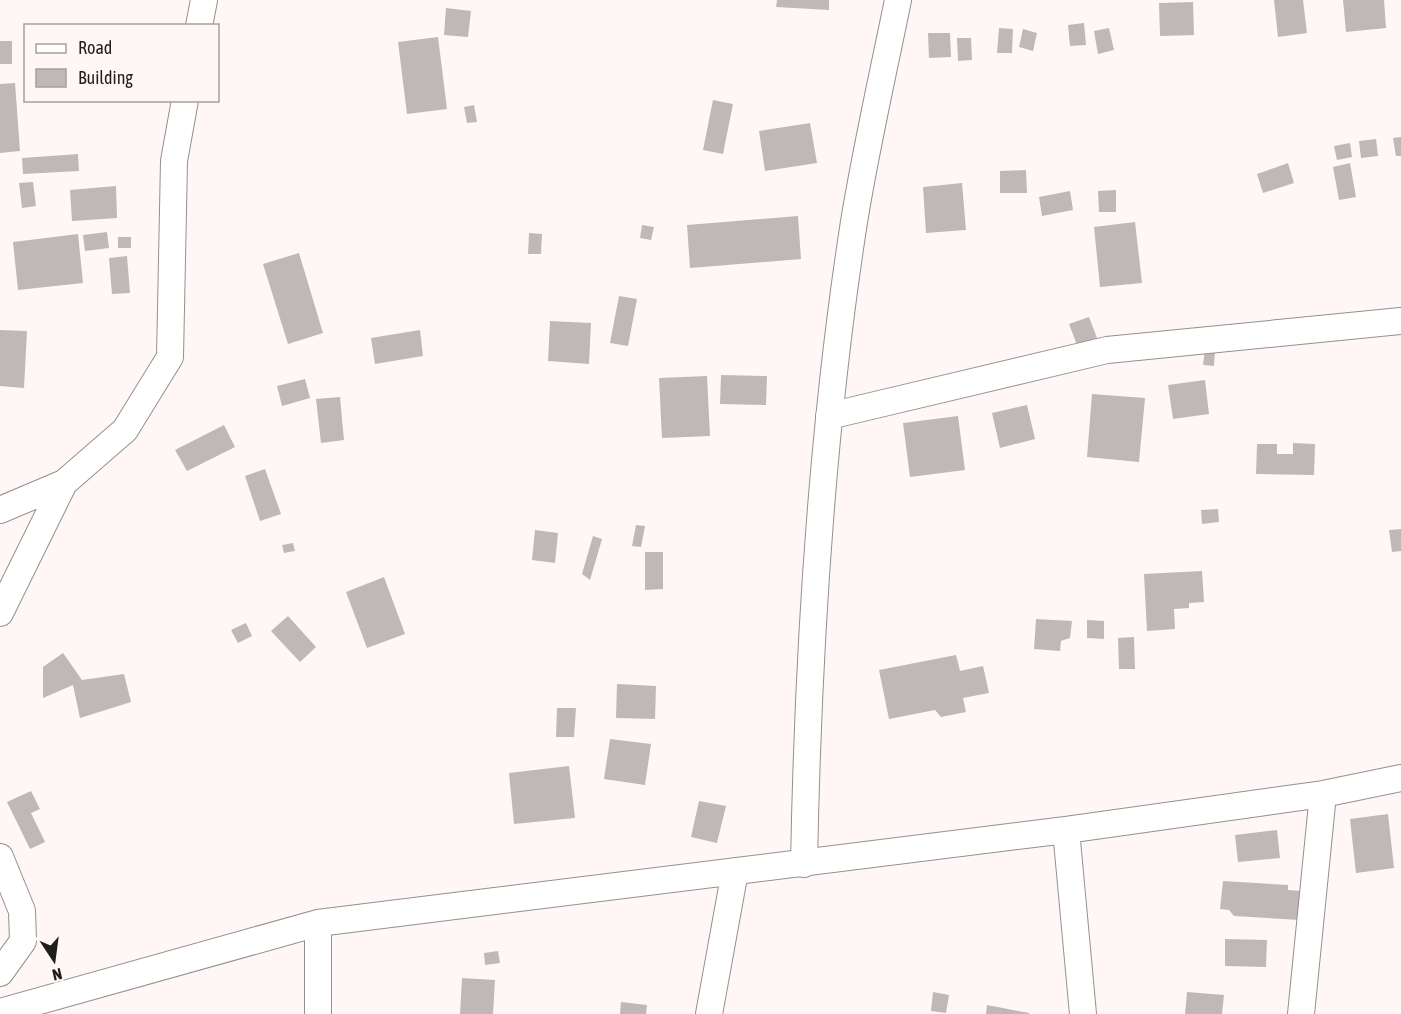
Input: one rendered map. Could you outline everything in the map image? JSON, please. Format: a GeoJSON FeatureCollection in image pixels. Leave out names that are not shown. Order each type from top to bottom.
{"type":"FeatureCollection","features":[{"type":"Feature","properties":{"kind":"street"},"geometry":{"type":"LineString","coordinates":[[199,24],[204,0]]}},
{"type":"Feature","properties":{"kind":"street"},"geometry":{"type":"LineString","coordinates":[[804,864],[806,735],[829,416],[854,222],[898,0]]}},
{"type":"Feature","properties":{"kind":"street"},"geometry":{"type":"LineString","coordinates":[[0,510],[64,483],[125,430],[170,357],[174,161],[185,102]]}},
{"type":"Feature","properties":{"kind":"street"},"geometry":{"type":"LineString","coordinates":[[829,416],[1107,350],[1401,321]]}},
{"type":"Feature","properties":{"kind":"street"},"geometry":{"type":"LineString","coordinates":[[0,613],[64,483]]}},
{"type":"Feature","properties":{"kind":"street"},"geometry":{"type":"LineString","coordinates":[[0,1012],[318,923],[1066,830],[1323,795],[1401,778]]}},
{"type":"Feature","properties":{"kind":"street"},"geometry":{"type":"LineString","coordinates":[[1301,1014],[1323,795]]}},
{"type":"Feature","properties":{"kind":"street"},"geometry":{"type":"LineString","coordinates":[[1066,830],[1083,1014]]}},
{"type":"Feature","properties":{"kind":"street"},"geometry":{"type":"LineString","coordinates":[[0,857],[22,910],[23,941],[0,973]]}},
{"type":"Feature","properties":{"kind":"street"},"geometry":{"type":"LineString","coordinates":[[709,1014],[735,871]]}},
{"type":"Feature","properties":{"kind":"street"},"geometry":{"type":"LineString","coordinates":[[318,923],[318,1014]]}},
{"type":"Feature","properties":{"kind":"building"},"geometry":{"type":"Polygon","coordinates":[[[777,0],[829,0],[829,10],[776,7],[777,0]]]}},
{"type":"Feature","properties":{"kind":"building"},"geometry":{"type":"Polygon","coordinates":[[[1274,0],[1303,0],[1307,33],[1278,37],[1274,0]]]}},
{"type":"Feature","properties":{"kind":"building"},"geometry":{"type":"Polygon","coordinates":[[[1343,0],[1384,0],[1386,28],[1346,32],[1343,0]]]}},
{"type":"Feature","properties":{"kind":"building"},"geometry":{"type":"Polygon","coordinates":[[[1193,2],[1194,35],[1160,36],[1159,3],[1193,2]]]}},
{"type":"Feature","properties":{"kind":"building"},"geometry":{"type":"Polygon","coordinates":[[[446,8],[471,11],[468,37],[444,35],[446,8]]]}},
{"type":"Feature","properties":{"kind":"building"},"geometry":{"type":"Polygon","coordinates":[[[1084,23],[1086,45],[1070,46],[1068,25],[1084,23]]]}},
{"type":"Feature","properties":{"kind":"building"},"geometry":{"type":"Polygon","coordinates":[[[999,28],[1013,29],[1012,53],[997,53],[999,28]]]}},
{"type":"Feature","properties":{"kind":"building"},"geometry":{"type":"Polygon","coordinates":[[[1109,28],[1114,50],[1098,54],[1094,31],[1109,28]]]}},
{"type":"Feature","properties":{"kind":"building"},"geometry":{"type":"Polygon","coordinates":[[[1023,29],[1037,33],[1033,51],[1019,47],[1023,29]]]}},
{"type":"Feature","properties":{"kind":"building"},"geometry":{"type":"Polygon","coordinates":[[[928,33],[950,33],[951,57],[929,58],[928,33]]]}},
{"type":"Feature","properties":{"kind":"building"},"geometry":{"type":"Polygon","coordinates":[[[438,37],[447,109],[407,114],[398,42],[438,37]]]}},
{"type":"Feature","properties":{"kind":"building"},"geometry":{"type":"Polygon","coordinates":[[[957,38],[971,38],[972,60],[958,61],[957,38]]]}},
{"type":"Feature","properties":{"kind":"building"},"geometry":{"type":"Polygon","coordinates":[[[0,41],[12,41],[12,64],[0,64],[0,41]]]}},
{"type":"Feature","properties":{"kind":"building"},"geometry":{"type":"Polygon","coordinates":[[[15,83],[20,151],[0,153],[0,84],[15,83]]]}},
{"type":"Feature","properties":{"kind":"building"},"geometry":{"type":"Polygon","coordinates":[[[713,100],[733,104],[723,154],[703,150],[713,100]]]}},
{"type":"Feature","properties":{"kind":"building"},"geometry":{"type":"Polygon","coordinates":[[[474,105],[477,122],[467,123],[464,107],[474,105]]]}},
{"type":"Feature","properties":{"kind":"building"},"geometry":{"type":"Polygon","coordinates":[[[810,123],[817,163],[765,171],[759,131],[810,123]]]}},
{"type":"Feature","properties":{"kind":"building"},"geometry":{"type":"Polygon","coordinates":[[[1401,137],[1401,156],[1396,156],[1393,138],[1401,137]]]}},
{"type":"Feature","properties":{"kind":"building"},"geometry":{"type":"Polygon","coordinates":[[[1376,139],[1378,156],[1361,158],[1359,141],[1376,139]]]}},
{"type":"Feature","properties":{"kind":"building"},"geometry":{"type":"Polygon","coordinates":[[[1350,143],[1352,157],[1337,160],[1334,146],[1350,143]]]}},
{"type":"Feature","properties":{"kind":"building"},"geometry":{"type":"Polygon","coordinates":[[[78,154],[79,171],[23,174],[22,158],[78,154]]]}},
{"type":"Feature","properties":{"kind":"building"},"geometry":{"type":"Polygon","coordinates":[[[1288,163],[1294,183],[1263,193],[1257,174],[1288,163]]]}},
{"type":"Feature","properties":{"kind":"building"},"geometry":{"type":"Polygon","coordinates":[[[1350,163],[1356,197],[1339,200],[1333,167],[1350,163]]]}},
{"type":"Feature","properties":{"kind":"building"},"geometry":{"type":"Polygon","coordinates":[[[1026,170],[1027,193],[1000,193],[1000,171],[1026,170]]]}},
{"type":"Feature","properties":{"kind":"building"},"geometry":{"type":"Polygon","coordinates":[[[33,182],[36,206],[22,208],[19,183],[33,182]]]}},
{"type":"Feature","properties":{"kind":"building"},"geometry":{"type":"Polygon","coordinates":[[[962,183],[966,230],[926,233],[923,187],[962,183]]]}},
{"type":"Feature","properties":{"kind":"building"},"geometry":{"type":"Polygon","coordinates":[[[116,186],[117,218],[72,221],[70,190],[116,186]]]}},
{"type":"Feature","properties":{"kind":"building"},"geometry":{"type":"Polygon","coordinates":[[[1116,190],[1116,212],[1099,212],[1098,191],[1116,190]]]}},
{"type":"Feature","properties":{"kind":"building"},"geometry":{"type":"Polygon","coordinates":[[[1070,191],[1073,210],[1042,216],[1039,197],[1070,191]]]}},
{"type":"Feature","properties":{"kind":"building"},"geometry":{"type":"Polygon","coordinates":[[[798,216],[801,259],[690,268],[687,225],[798,216]]]}},
{"type":"Feature","properties":{"kind":"building"},"geometry":{"type":"Polygon","coordinates":[[[1135,222],[1142,283],[1100,287],[1094,227],[1135,222]]]}},
{"type":"Feature","properties":{"kind":"building"},"geometry":{"type":"Polygon","coordinates":[[[642,225],[654,227],[651,240],[640,238],[642,225]]]}},
{"type":"Feature","properties":{"kind":"building"},"geometry":{"type":"Polygon","coordinates":[[[107,232],[109,248],[85,251],[83,235],[107,232]]]}},
{"type":"Feature","properties":{"kind":"building"},"geometry":{"type":"Polygon","coordinates":[[[529,233],[542,234],[541,254],[528,254],[529,233]]]}},
{"type":"Feature","properties":{"kind":"building"},"geometry":{"type":"Polygon","coordinates":[[[78,234],[83,283],[18,290],[13,242],[78,234]]]}},
{"type":"Feature","properties":{"kind":"building"},"geometry":{"type":"Polygon","coordinates":[[[118,237],[131,237],[131,248],[118,248],[118,237]]]}},
{"type":"Feature","properties":{"kind":"building"},"geometry":{"type":"Polygon","coordinates":[[[299,253],[323,333],[288,344],[263,264],[299,253]]]}},
{"type":"Feature","properties":{"kind":"building"},"geometry":{"type":"Polygon","coordinates":[[[127,256],[130,293],[112,294],[109,258],[127,256]]]}},
{"type":"Feature","properties":{"kind":"building"},"geometry":{"type":"Polygon","coordinates":[[[619,296],[637,299],[628,346],[610,343],[619,296]]]}},
{"type":"Feature","properties":{"kind":"building"},"geometry":{"type":"Polygon","coordinates":[[[1089,317],[1097,338],[1077,345],[1069,324],[1089,317]]]}},
{"type":"Feature","properties":{"kind":"building"},"geometry":{"type":"Polygon","coordinates":[[[550,321],[591,323],[589,364],[548,361],[550,321]]]}},
{"type":"Feature","properties":{"kind":"building"},"geometry":{"type":"Polygon","coordinates":[[[0,330],[27,331],[24,388],[0,386],[0,330]]]}},
{"type":"Feature","properties":{"kind":"building"},"geometry":{"type":"Polygon","coordinates":[[[420,330],[423,356],[375,364],[371,338],[420,330]]]}},
{"type":"Feature","properties":{"kind":"building"},"geometry":{"type":"Polygon","coordinates":[[[1205,349],[1215,350],[1214,366],[1203,365],[1205,349]]]}},
{"type":"Feature","properties":{"kind":"building"},"geometry":{"type":"Polygon","coordinates":[[[721,375],[767,376],[766,405],[720,404],[721,375]]]}},
{"type":"Feature","properties":{"kind":"building"},"geometry":{"type":"Polygon","coordinates":[[[707,376],[710,436],[662,438],[659,378],[707,376]]]}},
{"type":"Feature","properties":{"kind":"building"},"geometry":{"type":"Polygon","coordinates":[[[305,379],[310,398],[282,406],[277,386],[305,379]]]}},
{"type":"Feature","properties":{"kind":"building"},"geometry":{"type":"Polygon","coordinates":[[[1205,380],[1209,414],[1173,419],[1168,385],[1205,380]]]}},
{"type":"Feature","properties":{"kind":"building"},"geometry":{"type":"Polygon","coordinates":[[[1092,394],[1145,398],[1139,462],[1087,457],[1092,394]]]}},
{"type":"Feature","properties":{"kind":"building"},"geometry":{"type":"Polygon","coordinates":[[[340,397],[344,440],[321,443],[316,399],[340,397]]]}},
{"type":"Feature","properties":{"kind":"building"},"geometry":{"type":"Polygon","coordinates":[[[1027,405],[1035,439],[1000,448],[992,413],[1027,405]]]}},
{"type":"Feature","properties":{"kind":"building"},"geometry":{"type":"Polygon","coordinates":[[[958,416],[965,470],[910,477],[903,423],[958,416]]]}},
{"type":"Feature","properties":{"kind":"building"},"geometry":{"type":"Polygon","coordinates":[[[224,425],[235,447],[187,471],[175,450],[224,425]]]}},
{"type":"Feature","properties":{"kind":"building"},"geometry":{"type":"Polygon","coordinates":[[[1293,443],[1315,444],[1314,475],[1256,474],[1257,444],[1277,444],[1277,454],[1293,454],[1293,443]]]}},
{"type":"Feature","properties":{"kind":"building"},"geometry":{"type":"Polygon","coordinates":[[[265,469],[281,514],[260,521],[245,476],[265,469]]]}},
{"type":"Feature","properties":{"kind":"building"},"geometry":{"type":"Polygon","coordinates":[[[1218,509],[1219,522],[1202,524],[1201,510],[1218,509]]]}},
{"type":"Feature","properties":{"kind":"building"},"geometry":{"type":"Polygon","coordinates":[[[636,525],[645,526],[641,547],[632,546],[636,525]]]}},
{"type":"Feature","properties":{"kind":"building"},"geometry":{"type":"Polygon","coordinates":[[[1401,529],[1401,551],[1392,552],[1389,530],[1401,529]]]}},
{"type":"Feature","properties":{"kind":"building"},"geometry":{"type":"Polygon","coordinates":[[[535,530],[558,533],[555,563],[532,560],[535,530]]]}},
{"type":"Feature","properties":{"kind":"building"},"geometry":{"type":"Polygon","coordinates":[[[593,536],[602,539],[590,580],[582,574],[593,536]]]}},
{"type":"Feature","properties":{"kind":"building"},"geometry":{"type":"Polygon","coordinates":[[[293,543],[295,551],[284,553],[282,545],[293,543]]]}},
{"type":"Feature","properties":{"kind":"building"},"geometry":{"type":"Polygon","coordinates":[[[645,552],[663,552],[663,589],[645,590],[645,552]]]}},
{"type":"Feature","properties":{"kind":"building"},"geometry":{"type":"Polygon","coordinates":[[[1202,571],[1204,602],[1189,603],[1189,608],[1174,609],[1175,629],[1147,631],[1144,574],[1202,571]]]}},
{"type":"Feature","properties":{"kind":"building"},"geometry":{"type":"Polygon","coordinates":[[[384,577],[405,634],[367,648],[346,592],[384,577]]]}},
{"type":"Feature","properties":{"kind":"building"},"geometry":{"type":"Polygon","coordinates":[[[288,616],[316,647],[300,662],[271,631],[288,616]]]}},
{"type":"Feature","properties":{"kind":"building"},"geometry":{"type":"Polygon","coordinates":[[[1036,619],[1072,621],[1070,638],[1061,641],[1060,651],[1034,649],[1036,619]]]}},
{"type":"Feature","properties":{"kind":"building"},"geometry":{"type":"Polygon","coordinates":[[[1087,620],[1104,621],[1104,639],[1087,638],[1087,620]]]}},
{"type":"Feature","properties":{"kind":"building"},"geometry":{"type":"Polygon","coordinates":[[[246,623],[252,636],[238,643],[231,630],[246,623]]]}},
{"type":"Feature","properties":{"kind":"building"},"geometry":{"type":"Polygon","coordinates":[[[1134,637],[1135,669],[1119,669],[1118,638],[1134,637]]]}},
{"type":"Feature","properties":{"kind":"building"},"geometry":{"type":"Polygon","coordinates":[[[63,653],[82,680],[124,674],[131,702],[80,718],[73,685],[43,698],[43,667],[63,653]]]}},
{"type":"Feature","properties":{"kind":"building"},"geometry":{"type":"Polygon","coordinates":[[[956,655],[960,671],[983,666],[989,693],[963,698],[966,712],[941,717],[935,710],[889,719],[879,670],[956,655]]]}},
{"type":"Feature","properties":{"kind":"building"},"geometry":{"type":"Polygon","coordinates":[[[617,684],[656,686],[655,719],[616,718],[617,684]]]}},
{"type":"Feature","properties":{"kind":"building"},"geometry":{"type":"Polygon","coordinates":[[[557,708],[576,708],[574,737],[556,737],[557,708]]]}},
{"type":"Feature","properties":{"kind":"building"},"geometry":{"type":"Polygon","coordinates":[[[610,739],[651,744],[645,785],[604,779],[610,739]]]}},
{"type":"Feature","properties":{"kind":"building"},"geometry":{"type":"Polygon","coordinates":[[[569,766],[575,818],[514,824],[509,773],[569,766]]]}},
{"type":"Feature","properties":{"kind":"building"},"geometry":{"type":"Polygon","coordinates":[[[31,791],[40,809],[31,813],[45,842],[30,849],[7,802],[31,791]]]}},
{"type":"Feature","properties":{"kind":"building"},"geometry":{"type":"Polygon","coordinates":[[[699,801],[726,806],[717,843],[691,837],[699,801]]]}},
{"type":"Feature","properties":{"kind":"building"},"geometry":{"type":"Polygon","coordinates":[[[1388,814],[1394,868],[1356,873],[1350,819],[1388,814]]]}},
{"type":"Feature","properties":{"kind":"building"},"geometry":{"type":"Polygon","coordinates":[[[1277,830],[1280,858],[1238,862],[1235,835],[1277,830]]]}},
{"type":"Feature","properties":{"kind":"building"},"geometry":{"type":"Polygon","coordinates":[[[1223,881],[1288,885],[1288,890],[1301,891],[1300,920],[1234,916],[1229,910],[1220,909],[1223,881]]]}},
{"type":"Feature","properties":{"kind":"building"},"geometry":{"type":"Polygon","coordinates":[[[1225,939],[1267,940],[1266,967],[1225,966],[1225,939]]]}},
{"type":"Feature","properties":{"kind":"building"},"geometry":{"type":"Polygon","coordinates":[[[498,951],[500,963],[485,965],[484,953],[498,951]]]}},
{"type":"Feature","properties":{"kind":"building"},"geometry":{"type":"Polygon","coordinates":[[[462,978],[495,980],[493,1014],[460,1014],[462,978]]]}},
{"type":"Feature","properties":{"kind":"building"},"geometry":{"type":"Polygon","coordinates":[[[933,992],[949,995],[946,1013],[931,1011],[933,992]]]}},
{"type":"Feature","properties":{"kind":"building"},"geometry":{"type":"Polygon","coordinates":[[[1187,992],[1224,995],[1222,1014],[1185,1014],[1187,992]]]}},
{"type":"Feature","properties":{"kind":"building"},"geometry":{"type":"Polygon","coordinates":[[[621,1002],[647,1005],[646,1014],[620,1014],[621,1002]]]}},
{"type":"Feature","properties":{"kind":"building"},"geometry":{"type":"Polygon","coordinates":[[[987,1005],[1029,1013],[1029,1014],[986,1014],[987,1005]]]}}]}
